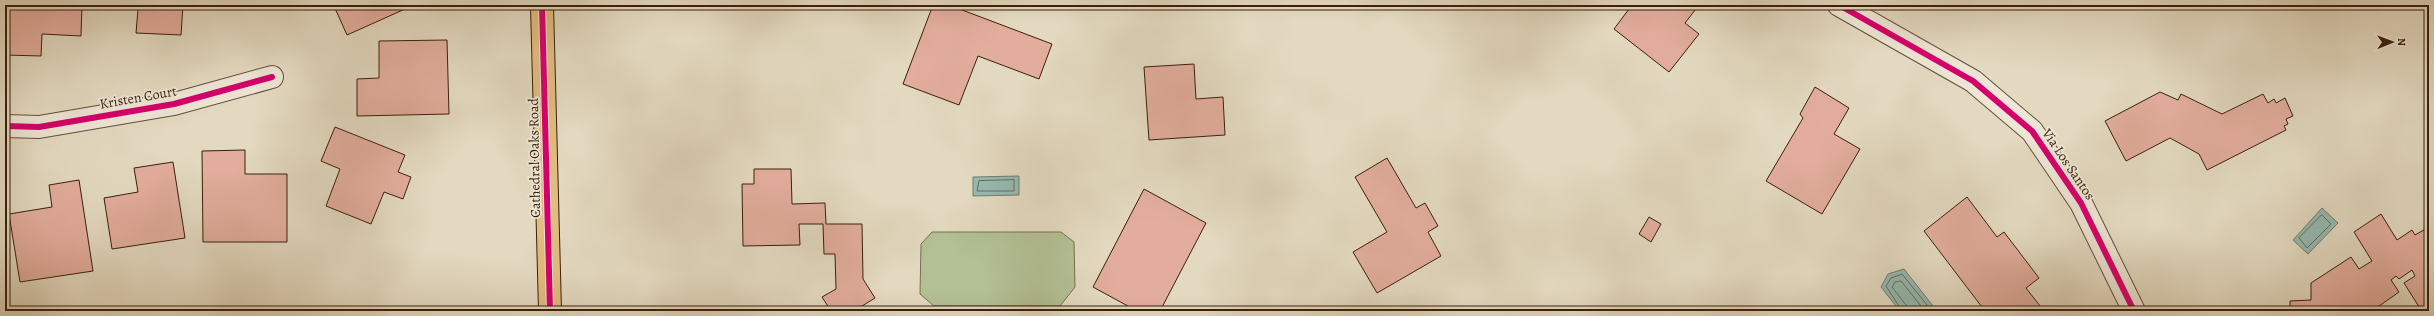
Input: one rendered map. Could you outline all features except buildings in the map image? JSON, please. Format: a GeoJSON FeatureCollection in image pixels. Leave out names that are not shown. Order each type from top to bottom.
{"type":"FeatureCollection","features":[{"type":"Feature","properties":{"kind":"main road","name":"Cathedral Oaks Road"},"geometry":{"type":"LineString","coordinates":[[542,5],[550,311]]}},
{"type":"Feature","properties":{"kind":"street","name":"Via Los Santos"},"geometry":{"type":"LineString","coordinates":[[1839,5],[1973,81],[2032,131],[2081,203],[2134,311]]}},
{"type":"Feature","properties":{"kind":"street","name":"Kristen Court"},"geometry":{"type":"LineString","coordinates":[[5,126],[40,127],[174,104],[272,77]]}},
{"type":"Feature","properties":{"kind":"green space"},"geometry":{"type":"Polygon","coordinates":[[[932,232],[1061,232],[1074,242],[1075,287],[1060,306],[934,306],[920,294],[921,244],[932,232]]]}},
{"type":"Feature","properties":{"kind":"water"},"geometry":{"type":"Polygon","coordinates":[[[1019,176],[1019,195],[973,196],[973,177],[1019,176]]]}},
{"type":"Feature","properties":{"kind":"water"},"geometry":{"type":"Polygon","coordinates":[[[2322,208],[2338,223],[2308,254],[2293,240],[2322,208]]]}},
{"type":"Feature","properties":{"kind":"water"},"geometry":{"type":"Polygon","coordinates":[[[1904,269],[1933,306],[1929,311],[1900,311],[1881,287],[1888,274],[1904,269]]]}},
{"type":"Feature","properties":{"kind":"cycle path"},"geometry":{"type":"LineString","coordinates":[[542,5],[550,311]]}},
{"type":"Feature","properties":{"kind":"cycle path"},"geometry":{"type":"LineString","coordinates":[[1839,5],[1973,81],[2032,131],[2081,203],[2134,311]]}},
{"type":"Feature","properties":{"kind":"cycle path"},"geometry":{"type":"LineString","coordinates":[[5,126],[39,127],[174,104],[272,77]]}}]}
